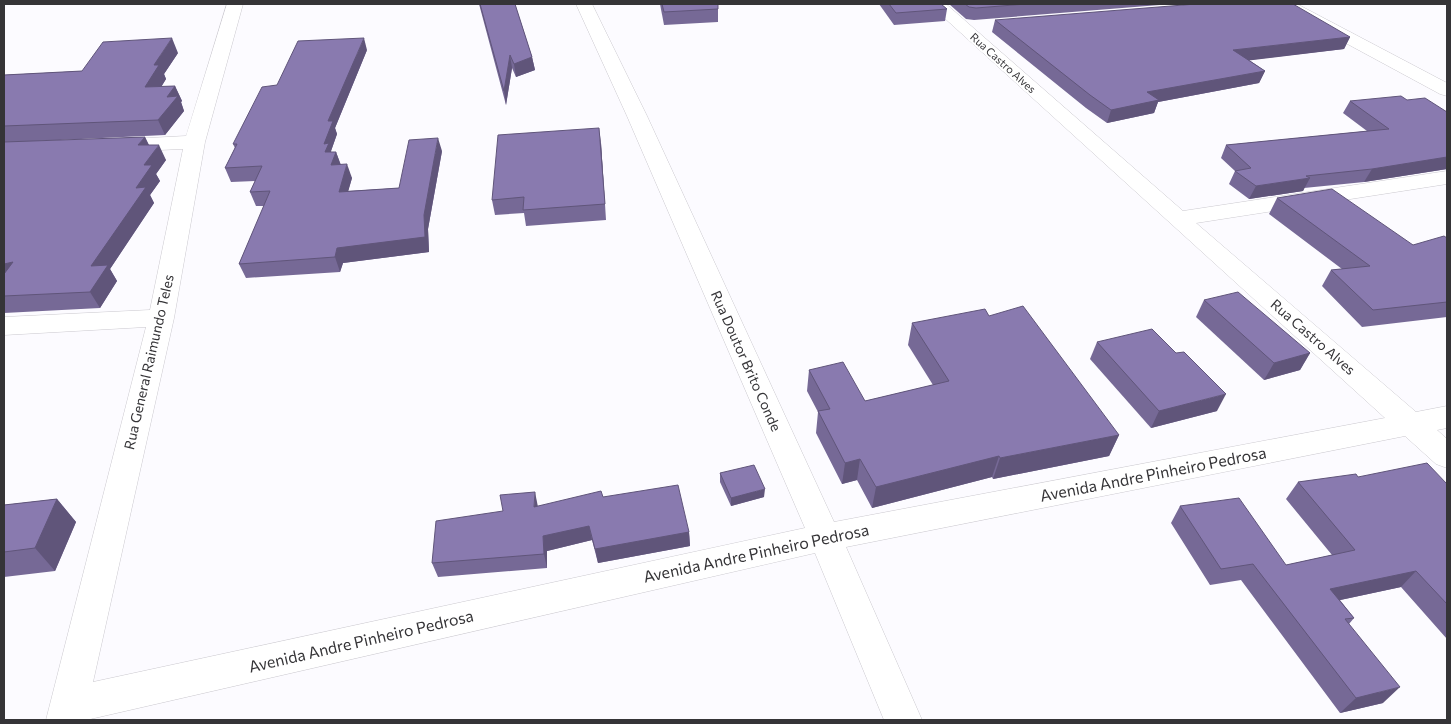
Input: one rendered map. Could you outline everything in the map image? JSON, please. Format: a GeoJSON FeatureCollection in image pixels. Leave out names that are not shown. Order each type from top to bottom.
{"type":"FeatureCollection","features":[{"type":"Feature","properties":{"kind":"street","name":"Rua General Raimundo Teles"},"geometry":{"type":"LineString","coordinates":[[67,713],[160,318],[195,142],[235,4]]}},
{"type":"Feature","properties":{"kind":"street","name":"Rua Doutor Brito Conde"},"geometry":{"type":"LineString","coordinates":[[584,4],[637,116],[825,537],[903,720]]}},
{"type":"Feature","properties":{"kind":"street","name":"Rua Castro Alves"},"geometry":{"type":"LineString","coordinates":[[936,4],[972,26],[1178,219],[1447,456]]}},
{"type":"Feature","properties":{"kind":"street"},"geometry":{"type":"LineString","coordinates":[[1285,4],[1447,90]]}},
{"type":"Feature","properties":{"kind":"street"},"geometry":{"type":"LineString","coordinates":[[93,147],[195,142]]}},
{"type":"Feature","properties":{"kind":"street"},"geometry":{"type":"LineString","coordinates":[[1178,219],[1447,177]]}},
{"type":"Feature","properties":{"kind":"street"},"geometry":{"type":"LineString","coordinates":[[4,326],[160,318]]}},
{"type":"Feature","properties":{"kind":"street","name":"Avenida Andre Pinheiro Pedrosa"},"geometry":{"type":"LineString","coordinates":[[67,713],[825,537],[1447,417]]}},
{"type":"Feature","properties":{"kind":"building"},"geometry":{"type":"Polygon","coordinates":[[[480,4],[515,4],[532,57],[514,64],[510,55],[504,91],[480,4]]]}},
{"type":"Feature","properties":{"kind":"building"},"geometry":{"type":"Polygon","coordinates":[[[662,4],[718,4],[718,9],[664,12],[662,4]]]}},
{"type":"Feature","properties":{"kind":"building"},"geometry":{"type":"Polygon","coordinates":[[[889,4],[941,4],[947,9],[896,13],[889,4]]]}},
{"type":"Feature","properties":{"kind":"building"},"geometry":{"type":"Polygon","coordinates":[[[965,4],[1026,4],[976,8],[965,4]]]}},
{"type":"Feature","properties":{"kind":"building"},"geometry":{"type":"Polygon","coordinates":[[[1196,4],[1293,4],[1350,37],[1233,50],[1265,71],[1147,92],[1159,100],[1111,110],[995,20],[1196,4]]]}},
{"type":"Feature","properties":{"kind":"building"},"geometry":{"type":"Polygon","coordinates":[[[172,38],[154,65],[159,65],[145,87],[175,86],[167,97],[178,96],[158,120],[4,126],[4,75],[82,71],[103,42],[172,38]]]}},
{"type":"Feature","properties":{"kind":"building"},"geometry":{"type":"Polygon","coordinates":[[[364,38],[328,121],[333,121],[324,144],[329,143],[325,152],[336,152],[331,165],[347,164],[339,192],[399,188],[409,140],[438,138],[424,215],[425,237],[337,248],[335,257],[239,264],[270,191],[250,192],[262,166],[225,168],[237,144],[233,144],[262,87],[277,85],[298,41],[364,38]]]}},
{"type":"Feature","properties":{"kind":"building"},"geometry":{"type":"Polygon","coordinates":[[[1401,96],[1407,100],[1425,98],[1447,112],[1447,157],[1372,169],[1306,176],[1310,178],[1256,186],[1235,171],[1251,168],[1226,145],[1389,129],[1350,101],[1401,96]]]}},
{"type":"Feature","properties":{"kind":"building"},"geometry":{"type":"Polygon","coordinates":[[[599,128],[605,204],[523,210],[524,197],[492,200],[498,135],[599,128]]]}},
{"type":"Feature","properties":{"kind":"building"},"geometry":{"type":"Polygon","coordinates":[[[145,137],[138,145],[159,145],[144,165],[152,165],[136,188],[146,187],[91,266],[108,265],[90,292],[4,296],[4,274],[13,262],[4,264],[4,142],[145,137]]]}},
{"type":"Feature","properties":{"kind":"building"},"geometry":{"type":"Polygon","coordinates":[[[1332,189],[1413,245],[1444,236],[1447,238],[1447,302],[1373,310],[1331,270],[1370,266],[1277,198],[1332,189]]]}},
{"type":"Feature","properties":{"kind":"building"},"geometry":{"type":"Polygon","coordinates":[[[1238,292],[1310,353],[1274,363],[1204,300],[1238,292]]]}},
{"type":"Feature","properties":{"kind":"building"},"geometry":{"type":"Polygon","coordinates":[[[1023,306],[1119,435],[1000,458],[999,456],[876,487],[860,459],[845,463],[818,411],[830,409],[809,370],[843,362],[865,401],[949,381],[912,323],[985,309],[989,316],[1023,306]]]}},
{"type":"Feature","properties":{"kind":"building"},"geometry":{"type":"Polygon","coordinates":[[[1152,329],[1176,353],[1184,352],[1226,394],[1159,411],[1097,342],[1152,329]]]}},
{"type":"Feature","properties":{"kind":"building"},"geometry":{"type":"Polygon","coordinates":[[[1427,463],[1447,484],[1447,604],[1416,571],[1330,589],[1354,618],[1345,619],[1400,687],[1356,698],[1253,564],[1221,569],[1180,506],[1239,498],[1286,565],[1355,550],[1298,482],[1356,474],[1358,477],[1427,463]]]}},
{"type":"Feature","properties":{"kind":"building"},"geometry":{"type":"Polygon","coordinates":[[[754,465],[765,489],[731,498],[720,473],[754,465]]]}},
{"type":"Feature","properties":{"kind":"building"},"geometry":{"type":"Polygon","coordinates":[[[678,485],[689,532],[595,549],[589,526],[543,536],[544,554],[432,563],[436,521],[503,511],[500,495],[535,492],[534,507],[601,491],[603,497],[678,485]]]}},
{"type":"Feature","properties":{"kind":"building"},"geometry":{"type":"Polygon","coordinates":[[[57,499],[35,548],[4,552],[4,505],[57,499]]]}}]}
